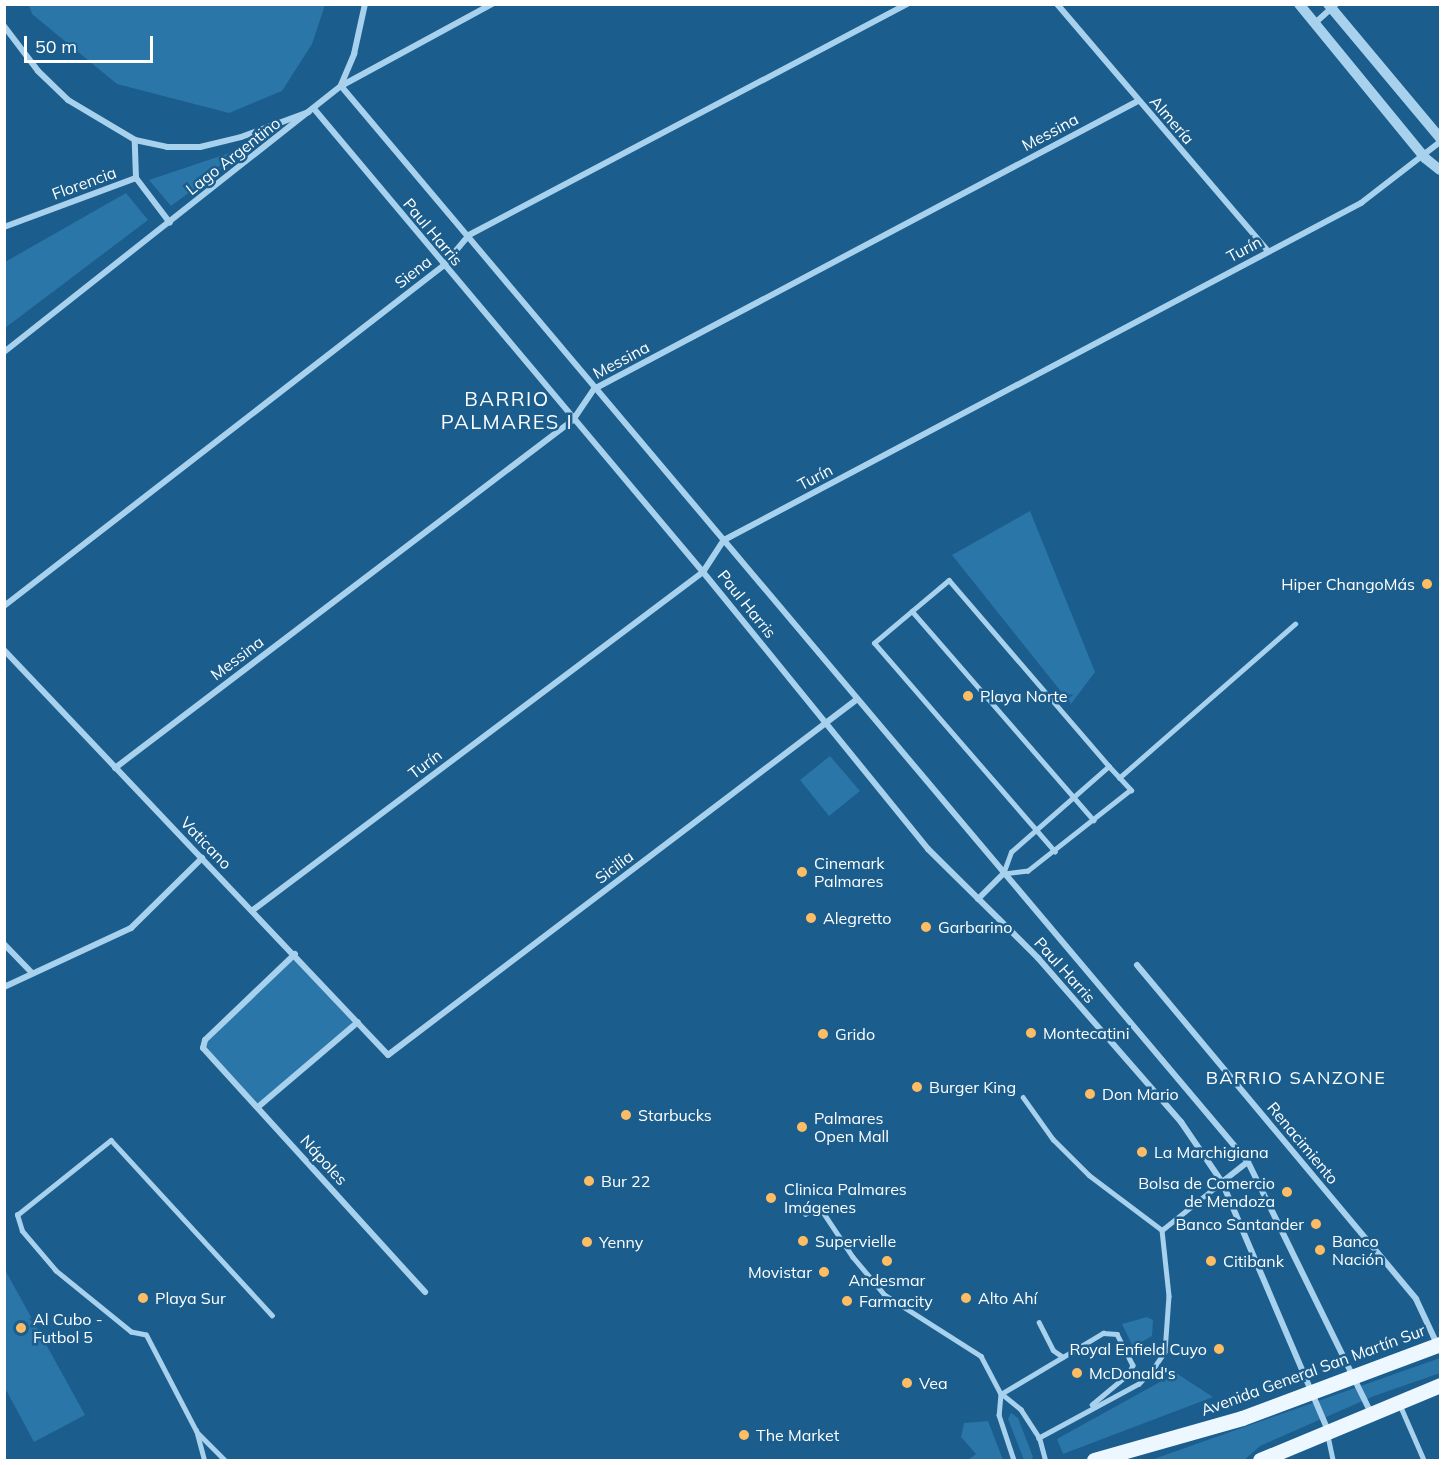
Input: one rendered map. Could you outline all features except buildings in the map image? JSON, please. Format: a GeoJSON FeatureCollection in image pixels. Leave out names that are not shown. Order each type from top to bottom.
{"type":"FeatureCollection","features":[{"type":"Feature","properties":{"kind":"main road","name":"Avenida General San Martín Sur"},"geometry":{"type":"LineString","coordinates":[[1094,1461],[1242,1418],[1439,1344]]}},
{"type":"Feature","properties":{"kind":"main road"},"geometry":{"type":"LineString","coordinates":[[1260,1461],[1398,1400],[1440,1385]]}},
{"type":"Feature","properties":{"kind":"street"},"geometry":{"type":"LineString","coordinates":[[341,86],[354,54],[365,4]]}},
{"type":"Feature","properties":{"kind":"street","name":"Lago Argentino"},"geometry":{"type":"LineString","coordinates":[[4,352],[315,110],[341,86],[492,4]]}},
{"type":"Feature","properties":{"kind":"street","name":"Siena"},"geometry":{"type":"LineString","coordinates":[[4,606],[443,266],[469,235],[907,4]]}},
{"type":"Feature","properties":{"kind":"street","name":"Almería"},"geometry":{"type":"LineString","coordinates":[[1057,4],[1268,251]]}},
{"type":"Feature","properties":{"kind":"street"},"geometry":{"type":"LineString","coordinates":[[1299,4],[1425,158],[1440,170]]}},
{"type":"Feature","properties":{"kind":"street"},"geometry":{"type":"LineString","coordinates":[[1315,23],[1332,6],[1440,138]]}},
{"type":"Feature","properties":{"kind":"street"},"geometry":{"type":"LineString","coordinates":[[4,26],[38,72],[68,100],[135,140],[167,147],[200,147],[241,137],[315,110]]}},
{"type":"Feature","properties":{"kind":"street","name":"Paul Harris"},"geometry":{"type":"LineString","coordinates":[[341,86],[469,235],[594,389],[724,540],[856,700],[1248,1162],[1370,1412]]}},
{"type":"Feature","properties":{"kind":"street","name":"Messina"},"geometry":{"type":"LineString","coordinates":[[115,768],[573,420],[594,389],[1138,101]]}},
{"type":"Feature","properties":{"kind":"street","name":"Paul Harris"},"geometry":{"type":"LineString","coordinates":[[315,110],[443,266],[703,572],[928,849],[1038,958],[1181,1122],[1222,1182],[1328,1430]]}},
{"type":"Feature","properties":{"kind":"street","name":"Florencia"},"geometry":{"type":"LineString","coordinates":[[4,227],[136,178],[135,140]]}},
{"type":"Feature","properties":{"kind":"street","name":"Turín"},"geometry":{"type":"LineString","coordinates":[[253,910],[703,572],[724,540],[1361,202],[1425,158],[1440,142]]}},
{"type":"Feature","properties":{"kind":"street"},"geometry":{"type":"LineString","coordinates":[[136,178],[170,223]]}},
{"type":"Feature","properties":{"kind":"street","name":"Vaticano"},"geometry":{"type":"LineString","coordinates":[[4,650],[388,1054]]}},
{"type":"Feature","properties":{"kind":"street","name":"Sicilia"},"geometry":{"type":"LineString","coordinates":[[388,1054],[856,700]]}},
{"type":"Feature","properties":{"kind":"street"},"geometry":{"type":"LineString","coordinates":[[4,987],[131,928],[202,858]]}},
{"type":"Feature","properties":{"kind":"street"},"geometry":{"type":"LineString","coordinates":[[978,899],[1003,874]]}},
{"type":"Feature","properties":{"kind":"street"},"geometry":{"type":"LineString","coordinates":[[4,945],[32,974]]}},
{"type":"Feature","properties":{"kind":"street","name":"Nápoles"},"geometry":{"type":"LineString","coordinates":[[295,954],[205,1040],[203,1048],[424,1292]]}},
{"type":"Feature","properties":{"kind":"street","name":"Renacimiento"},"geometry":{"type":"LineString","coordinates":[[1137,965],[1416,1299],[1439,1344]]}},
{"type":"Feature","properties":{"kind":"street"},"geometry":{"type":"LineString","coordinates":[[258,1107],[358,1022]]}},
{"type":"Feature","properties":{"kind":"street"},"geometry":{"type":"LineString","coordinates":[[1222,1182],[1248,1162]]}},
{"type":"Feature","properties":{"kind":"lane"},"geometry":{"type":"LineString","coordinates":[[1055,852],[1036,831],[874,644],[949,580],[1131,790],[1055,852],[1028,871],[1003,874],[1011,852],[1036,831],[1074,798],[1109,766]]}},
{"type":"Feature","properties":{"kind":"lane"},"geometry":{"type":"LineString","coordinates":[[912,611],[1094,820]]}},
{"type":"Feature","properties":{"kind":"lane"},"geometry":{"type":"LineString","coordinates":[[1119,777],[1295,624]]}},
{"type":"Feature","properties":{"kind":"lane"},"geometry":{"type":"LineString","coordinates":[[1023,1097],[1053,1138],[1089,1175],[1162,1230],[1169,1296],[1165,1352],[1139,1384],[1089,1408],[1039,1438]]}},
{"type":"Feature","properties":{"kind":"lane"},"geometry":{"type":"LineString","coordinates":[[204,1461],[196,1431],[146,1335],[131,1332],[56,1271],[22,1231],[17,1215],[111,1140],[272,1315]]}},
{"type":"Feature","properties":{"kind":"lane"},"geometry":{"type":"LineString","coordinates":[[1162,1230],[1222,1182]]}},
{"type":"Feature","properties":{"kind":"lane"},"geometry":{"type":"LineString","coordinates":[[805,1214],[819,1206],[853,1257],[885,1295],[981,1356],[1001,1394],[1021,1410],[1039,1438],[1045,1461]]}},
{"type":"Feature","properties":{"kind":"lane"},"geometry":{"type":"LineString","coordinates":[[1039,1322],[1053,1350],[1063,1357]]}},
{"type":"Feature","properties":{"kind":"lane"},"geometry":{"type":"LineString","coordinates":[[1001,1394],[1103,1333],[1117,1334],[1123,1341],[1133,1365],[1129,1374],[1089,1408]]}},
{"type":"Feature","properties":{"kind":"lane"},"geometry":{"type":"LineString","coordinates":[[1001,1394],[999,1415],[1014,1461]]}},
{"type":"Feature","properties":{"kind":"lane"},"geometry":{"type":"LineString","coordinates":[[1398,1400],[1424,1461]]}},
{"type":"Feature","properties":{"kind":"lane"},"geometry":{"type":"LineString","coordinates":[[1328,1430],[1333,1461]]}},
{"type":"Feature","properties":{"kind":"lane"},"geometry":{"type":"LineString","coordinates":[[196,1431],[225,1461]]}},
{"type":"Feature","properties":{"kind":"shaded area"},"geometry":{"type":"Polygon","coordinates":[[[29,4],[325,5],[312,44],[282,91],[229,113],[117,84],[32,14],[29,4]]]}},
{"type":"Feature","properties":{"kind":"shaded area"},"geometry":{"type":"Polygon","coordinates":[[[253,145],[171,206],[149,180],[253,145]]]}},
{"type":"Feature","properties":{"kind":"shaded area"},"geometry":{"type":"Polygon","coordinates":[[[126,193],[148,220],[5,328],[5,262],[126,193]]]}},
{"type":"Feature","properties":{"kind":"shaded area"},"geometry":{"type":"Polygon","coordinates":[[[1030,511],[1095,672],[1071,704],[952,555],[1030,511]]]}},
{"type":"Feature","properties":{"kind":"shaded area"},"geometry":{"type":"Polygon","coordinates":[[[830,756],[860,791],[829,816],[800,780],[830,756]]]}},
{"type":"Feature","properties":{"kind":"shaded area"},"geometry":{"type":"Polygon","coordinates":[[[295,954],[358,1022],[258,1107],[203,1048],[205,1040],[295,954]]]}},
{"type":"Feature","properties":{"kind":"shaded area","name":"Al Cubo - Futbol 5"},"geometry":{"type":"Polygon","coordinates":[[[4,1268],[85,1415],[34,1442],[5,1388],[4,1268]]]}},
{"type":"Feature","properties":{"kind":"shaded area"},"geometry":{"type":"Polygon","coordinates":[[[1147,1317],[1153,1320],[1152,1336],[1133,1347],[1122,1324],[1147,1317]]]}},
{"type":"Feature","properties":{"kind":"shaded area"},"geometry":{"type":"Polygon","coordinates":[[[1440,1358],[1440,1373],[1374,1396],[1260,1446],[1244,1460],[1151,1460],[1440,1358]]]}},
{"type":"Feature","properties":{"kind":"shaded area"},"geometry":{"type":"Polygon","coordinates":[[[1176,1373],[1213,1397],[1063,1454],[1057,1439],[1176,1373]]]}},
{"type":"Feature","properties":{"kind":"shaded area"},"geometry":{"type":"Polygon","coordinates":[[[1011,1413],[1018,1418],[1033,1457],[1031,1460],[1024,1460],[1008,1419],[1011,1413]]]}},
{"type":"Feature","properties":{"kind":"shaded area"},"geometry":{"type":"Polygon","coordinates":[[[988,1421],[1003,1460],[968,1460],[976,1454],[961,1437],[964,1423],[988,1421]]]}},
{"type":"Feature","properties":{"kind":"place","name":"Hiper ChangoMás"},"geometry":{"type":"Point","coordinates":[1427,584]}},
{"type":"Feature","properties":{"kind":"place","name":"Playa Norte"},"geometry":{"type":"Point","coordinates":[968,696]}},
{"type":"Feature","properties":{"kind":"place","name":"Cinemark Palmares"},"geometry":{"type":"Point","coordinates":[802,872]}},
{"type":"Feature","properties":{"kind":"place","name":"Alegretto"},"geometry":{"type":"Point","coordinates":[811,918]}},
{"type":"Feature","properties":{"kind":"place","name":"Garbarino"},"geometry":{"type":"Point","coordinates":[926,927]}},
{"type":"Feature","properties":{"kind":"place","name":"Montecatini"},"geometry":{"type":"Point","coordinates":[1031,1033]}},
{"type":"Feature","properties":{"kind":"place","name":"Grido"},"geometry":{"type":"Point","coordinates":[823,1034]}},
{"type":"Feature","properties":{"kind":"place","name":"Burger King"},"geometry":{"type":"Point","coordinates":[917,1087]}},
{"type":"Feature","properties":{"kind":"place","name":"Don Mario"},"geometry":{"type":"Point","coordinates":[1090,1094]}},
{"type":"Feature","properties":{"kind":"place","name":"Starbucks"},"geometry":{"type":"Point","coordinates":[626,1115]}},
{"type":"Feature","properties":{"kind":"place","name":"Palmares Open Mall"},"geometry":{"type":"Point","coordinates":[802,1127]}},
{"type":"Feature","properties":{"kind":"place","name":"La Marchigiana"},"geometry":{"type":"Point","coordinates":[1142,1152]}},
{"type":"Feature","properties":{"kind":"place","name":"Bur 22"},"geometry":{"type":"Point","coordinates":[589,1181]}},
{"type":"Feature","properties":{"kind":"place","name":"Bolsa de Comercio de Mendoza"},"geometry":{"type":"Point","coordinates":[1287,1192]}},
{"type":"Feature","properties":{"kind":"place","name":"Clinica Palmares Imágenes"},"geometry":{"type":"Point","coordinates":[771,1198]}},
{"type":"Feature","properties":{"kind":"place","name":"Banco Santander"},"geometry":{"type":"Point","coordinates":[1316,1224]}},
{"type":"Feature","properties":{"kind":"place","name":"Supervielle"},"geometry":{"type":"Point","coordinates":[803,1241]}},
{"type":"Feature","properties":{"kind":"place","name":"Yenny"},"geometry":{"type":"Point","coordinates":[587,1242]}},
{"type":"Feature","properties":{"kind":"place","name":"Banco Nación"},"geometry":{"type":"Point","coordinates":[1320,1250]}},
{"type":"Feature","properties":{"kind":"place","name":"Andesmar"},"geometry":{"type":"Point","coordinates":[887,1261]}},
{"type":"Feature","properties":{"kind":"place","name":"Citibank"},"geometry":{"type":"Point","coordinates":[1211,1261]}},
{"type":"Feature","properties":{"kind":"place","name":"Movistar"},"geometry":{"type":"Point","coordinates":[824,1272]}},
{"type":"Feature","properties":{"kind":"place","name":"Playa Sur"},"geometry":{"type":"Point","coordinates":[143,1298]}},
{"type":"Feature","properties":{"kind":"place","name":"Alto Ahí"},"geometry":{"type":"Point","coordinates":[966,1298]}},
{"type":"Feature","properties":{"kind":"place","name":"Farmacity"},"geometry":{"type":"Point","coordinates":[847,1301]}},
{"type":"Feature","properties":{"kind":"place","name":"Al Cubo - Futbol 5"},"geometry":{"type":"Point","coordinates":[21,1328]}},
{"type":"Feature","properties":{"kind":"place","name":"Royal Enfield Cuyo"},"geometry":{"type":"Point","coordinates":[1219,1349]}},
{"type":"Feature","properties":{"kind":"place","name":"McDonald's"},"geometry":{"type":"Point","coordinates":[1077,1373]}},
{"type":"Feature","properties":{"kind":"place","name":"Vea"},"geometry":{"type":"Point","coordinates":[907,1383]}},
{"type":"Feature","properties":{"kind":"place","name":"The Market"},"geometry":{"type":"Point","coordinates":[744,1435]}},
{"type":"Feature","properties":{"kind":"district","name":"BARRIO PALMARES I"},"geometry":{"type":"Point","coordinates":[507,410]}},
{"type":"Feature","properties":{"kind":"district","name":"BARRIO SANZONE"},"geometry":{"type":"Point","coordinates":[1296,1078]}}]}
